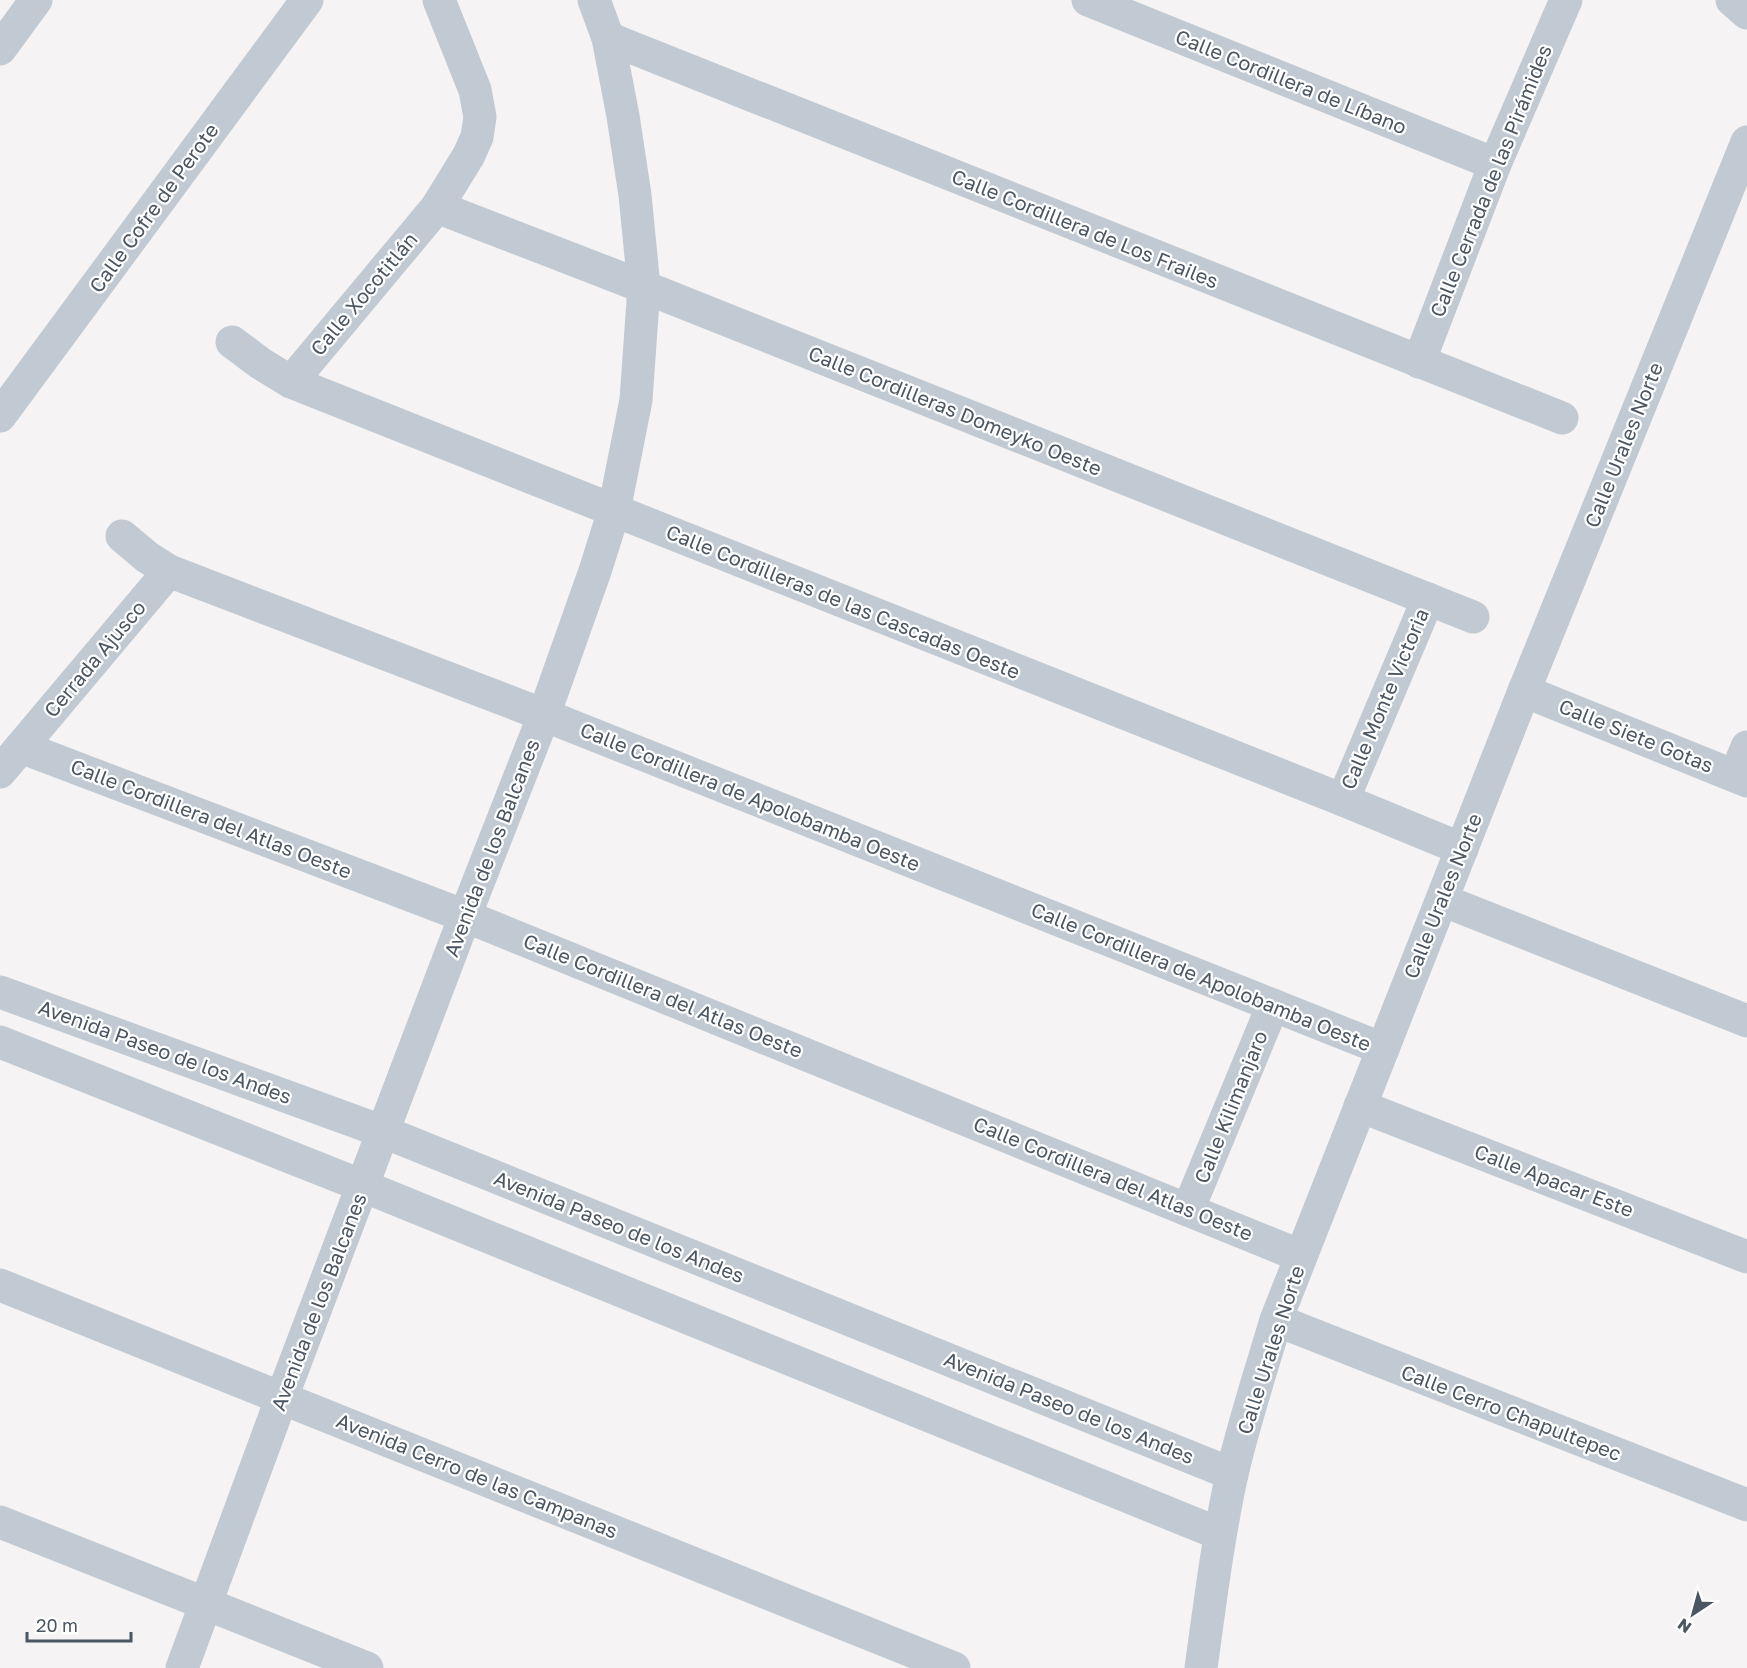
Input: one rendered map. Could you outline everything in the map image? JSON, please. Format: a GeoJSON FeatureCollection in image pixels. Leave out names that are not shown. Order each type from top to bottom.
{"type":"FeatureCollection","features":[{"type":"Feature","properties":{"kind":"street"},"geometry":{"type":"LineString","coordinates":[[0,49],[36,0]]}},
{"type":"Feature","properties":{"kind":"street","name":"Calle Cofre de Perote"},"geometry":{"type":"LineString","coordinates":[[0,416],[307,0]]}},
{"type":"Feature","properties":{"kind":"street","name":"Calle Xocotitlán"},"geometry":{"type":"LineString","coordinates":[[291,382],[437,207],[469,155],[477,137],[480,117],[475,90],[439,0]]}},
{"type":"Feature","properties":{"kind":"street","name":"Avenida de los Balcanes"},"geometry":{"type":"LineString","coordinates":[[182,1668],[282,1397],[544,715],[595,572],[614,511],[636,400],[644,287],[635,195],[623,116],[608,38],[594,0]]}},
{"type":"Feature","properties":{"kind":"street","name":"Calle Cordillera de Líbano"},"geometry":{"type":"LineString","coordinates":[[1088,0],[1495,164]]}},
{"type":"Feature","properties":{"kind":"street","name":"Calle Cerrada de las Pirámides"},"geometry":{"type":"LineString","coordinates":[[1419,362],[1495,164],[1566,0]]}},
{"type":"Feature","properties":{"kind":"street"},"geometry":{"type":"LineString","coordinates":[[1732,0],[1747,13]]}},
{"type":"Feature","properties":{"kind":"street","name":"Calle Cordillera de Los Frailes"},"geometry":{"type":"LineString","coordinates":[[608,38],[1562,418]]}},
{"type":"Feature","properties":{"kind":"street","name":"Calle Urales Norte"},"geometry":{"type":"LineString","coordinates":[[1201,1668],[1220,1534],[1232,1474],[1276,1320],[1524,691],[1747,142]]}},
{"type":"Feature","properties":{"kind":"street","name":"Calle Cordilleras Domeyko Oeste"},"geometry":{"type":"LineString","coordinates":[[437,207],[1473,617]]}},
{"type":"Feature","properties":{"kind":"street","name":"Calle Cordilleras de las Cascadas Oeste"},"geometry":{"type":"LineString","coordinates":[[232,342],[291,382],[1462,849]]}},
{"type":"Feature","properties":{"kind":"street","name":"Calle Cordillera de Apolobamba Oeste"},"geometry":{"type":"LineString","coordinates":[[122,536],[169,571],[544,715],[1383,1049]]}},
{"type":"Feature","properties":{"kind":"street","name":"Cerrada Ajusco"},"geometry":{"type":"LineString","coordinates":[[0,772],[169,571]]}},
{"type":"Feature","properties":{"kind":"street","name":"Calle Monte Victoria"},"geometry":{"type":"LineString","coordinates":[[1343,800],[1428,599]]}},
{"type":"Feature","properties":{"kind":"street","name":"Calle Siete Gotas"},"geometry":{"type":"LineString","coordinates":[[1524,691],[1743,768]]}},
{"type":"Feature","properties":{"kind":"street","name":"Calle Cordillera del Atlas Oeste"},"geometry":{"type":"LineString","coordinates":[[21,747],[465,916],[1301,1256]]}},
{"type":"Feature","properties":{"kind":"street"},"geometry":{"type":"LineString","coordinates":[[1442,900],[1747,1021]]}},
{"type":"Feature","properties":{"kind":"street","name":"Avenida Paseo de los Andes"},"geometry":{"type":"LineString","coordinates":[[0,992],[384,1132],[1232,1474]]}},
{"type":"Feature","properties":{"kind":"street","name":"Calle Kilimanjaro"},"geometry":{"type":"LineString","coordinates":[[1188,1210],[1273,1005]]}},
{"type":"Feature","properties":{"kind":"street"},"geometry":{"type":"LineString","coordinates":[[0,1042],[363,1186],[1220,1534]]}},
{"type":"Feature","properties":{"kind":"street","name":"Calle Apacar Este"},"geometry":{"type":"LineString","coordinates":[[1360,1106],[1747,1257]]}},
{"type":"Feature","properties":{"kind":"street","name":"Avenida Cerro de las Campanas"},"geometry":{"type":"LineString","coordinates":[[0,1285],[954,1668]]}},
{"type":"Feature","properties":{"kind":"street","name":"Calle Cerro Chapultepec"},"geometry":{"type":"LineString","coordinates":[[1276,1320],[1747,1505]]}},
{"type":"Feature","properties":{"kind":"street"},"geometry":{"type":"LineString","coordinates":[[0,1522],[367,1668]]}}]}
